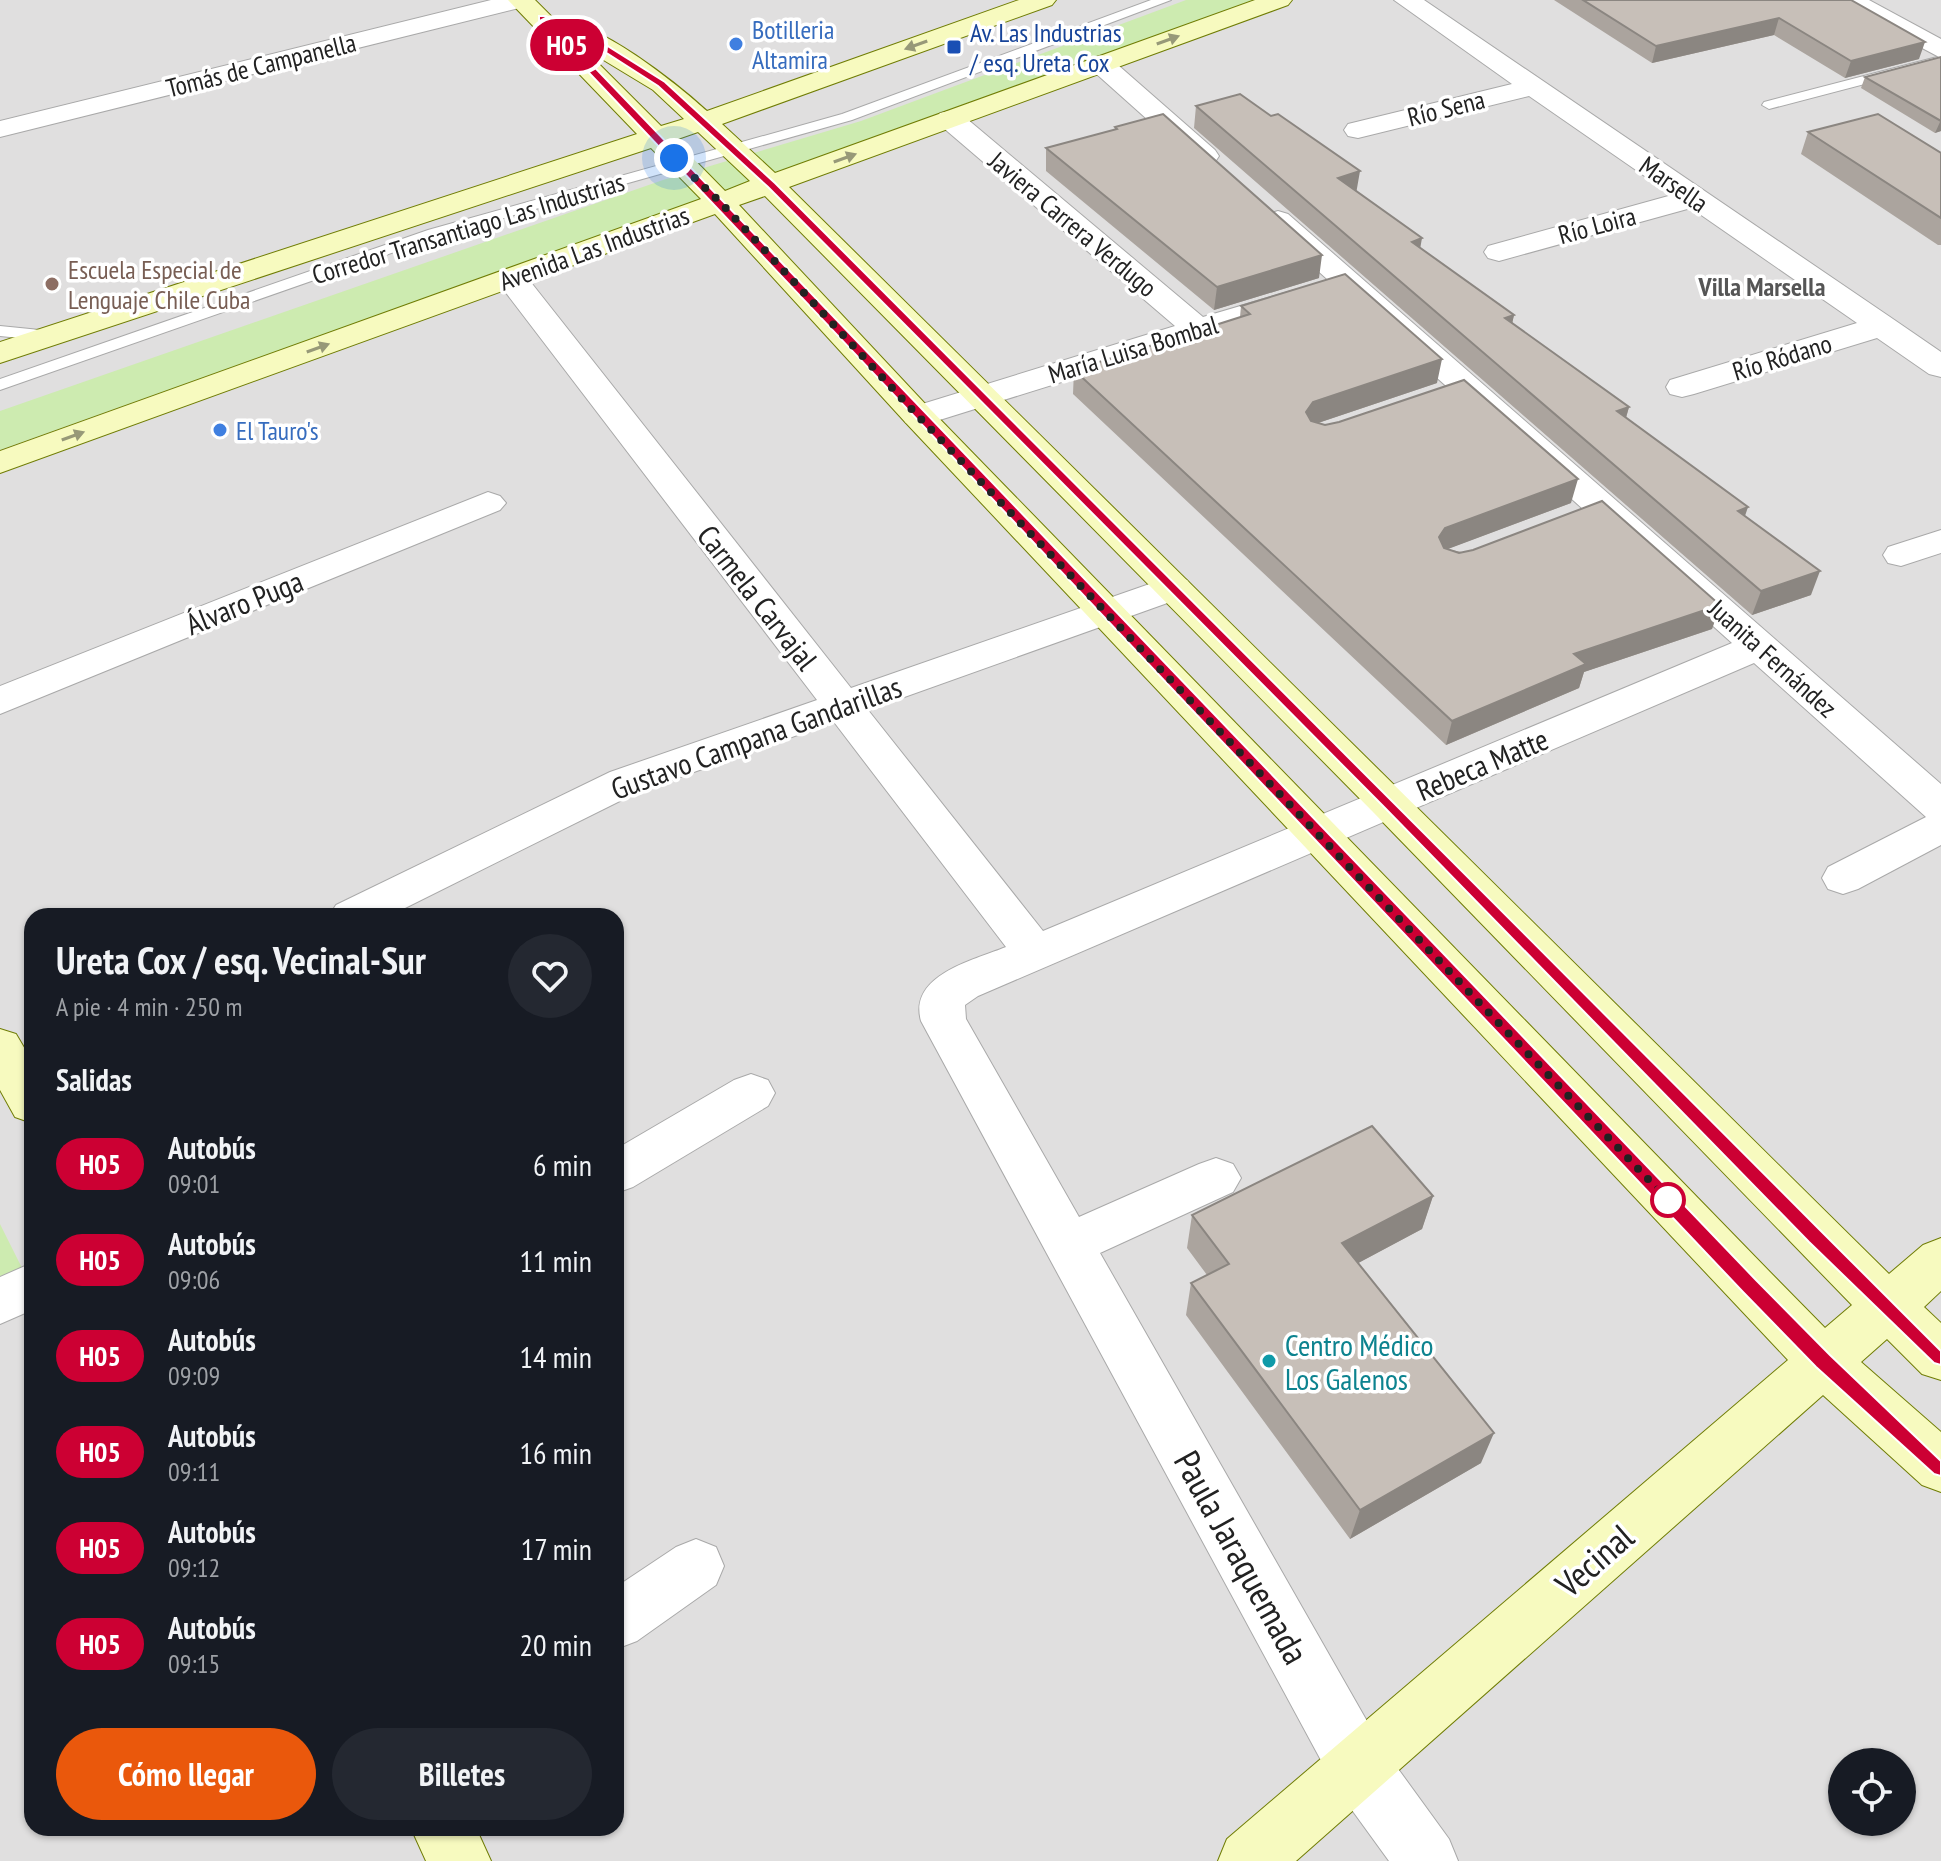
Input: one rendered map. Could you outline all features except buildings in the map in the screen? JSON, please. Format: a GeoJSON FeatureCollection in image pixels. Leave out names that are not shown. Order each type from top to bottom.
{"type":"FeatureCollection","features":[{"type":"Feature","properties":{"kind":"street"},"geometry":{"type":"LineString","coordinates":[[522,0],[721,203],[918,416],[1823,1361],[1941,1467]]}},
{"type":"Feature","properties":{"kind":"street","name":"Tomás de Campanella"},"geometry":{"type":"LineString","coordinates":[[0,129],[522,0]]}},
{"type":"Feature","properties":{"kind":"street"},"geometry":{"type":"LineString","coordinates":[[0,353],[670,154],[702,122],[1043,0]]}},
{"type":"Feature","properties":{"kind":"street","name":"Avenida Las Industrias"},"geometry":{"type":"LineString","coordinates":[[0,463],[1279,0]]}},
{"type":"Feature","properties":{"kind":"street","name":"Marsella"},"geometry":{"type":"LineString","coordinates":[[1407,0],[1941,367]]}},
{"type":"Feature","properties":{"kind":"street"},"geometry":{"type":"LineString","coordinates":[[1850,0],[1941,50]]}},
{"type":"Feature","properties":{"kind":"street"},"geometry":{"type":"LineString","coordinates":[[542,18],[638,67],[662,84],[771,185],[1941,1357]]}},
{"type":"Feature","properties":{"kind":"street","name":"Juanita Fernández"},"geometry":{"type":"LineString","coordinates":[[1101,64],[1348,282],[1451,392],[1587,513],[1759,646],[1941,807]]}},
{"type":"Feature","properties":{"kind":"street","name":"Río Sena"},"geometry":{"type":"LineString","coordinates":[[1358,130],[1534,87]]}},
{"type":"Feature","properties":{"kind":"street","name":"Javiera Carrera Verdugo"},"geometry":{"type":"LineString","coordinates":[[950,119],[1197,329]]}},
{"type":"Feature","properties":{"kind":"street","name":"Río Loira"},"geometry":{"type":"LineString","coordinates":[[1499,252],[1695,198]]}},
{"type":"Feature","properties":{"kind":"street","name":"Carmela Carvajal"},"geometry":{"type":"LineString","coordinates":[[511,278],[1035,953]]}},
{"type":"Feature","properties":{"kind":"street","name":"María Luisa Bombal"},"geometry":{"type":"LineString","coordinates":[[918,416],[1348,282]]}},
{"type":"Feature","properties":{"kind":"street","name":"Río Ródano"},"geometry":{"type":"LineString","coordinates":[[1682,387],[1882,326]]}},
{"type":"Feature","properties":{"kind":"street","name":"Álvaro Puga"},"geometry":{"type":"LineString","coordinates":[[0,701],[488,503]]}},
{"type":"Feature","properties":{"kind":"street"},"geometry":{"type":"LineString","coordinates":[[1901,555],[1941,541]]}},
{"type":"Feature","properties":{"kind":"street","name":"Gustavo Campana Gandarillas"},"geometry":{"type":"LineString","coordinates":[[367,908],[624,782],[1174,588]]}},
{"type":"Feature","properties":{"kind":"street","name":"Rebeca Matte"},"geometry":{"type":"LineString","coordinates":[[943,999],[962,984],[1759,646]]}},
{"type":"Feature","properties":{"kind":"street"},"geometry":{"type":"LineString","coordinates":[[1843,878],[1941,827]]}},
{"type":"Feature","properties":{"kind":"street","name":"Paula Jaraquemada"},"geometry":{"type":"LineString","coordinates":[[943,999],[940,1010],[944,1021],[1358,1766],[1427,1861]]}},
{"type":"Feature","properties":{"kind":"street"},"geometry":{"type":"LineString","coordinates":[[624,1168],[751,1093]]}},
{"type":"Feature","properties":{"kind":"street"},"geometry":{"type":"LineString","coordinates":[[1069,1244],[1216,1178]]}},
{"type":"Feature","properties":{"kind":"street","name":"Vecinal"},"geometry":{"type":"LineString","coordinates":[[1249,1861],[1941,1260]]}},
{"type":"Feature","properties":{"kind":"street"},"geometry":{"type":"LineString","coordinates":[[0,1302],[24,1289]]}},
{"type":"Feature","properties":{"kind":"street"},"geometry":{"type":"LineString","coordinates":[[624,1616],[696,1566]]}},
{"type":"Feature","properties":{"kind":"street"},"geometry":{"type":"LineString","coordinates":[[446,1836],[460,1861]]}},
{"type":"Feature","properties":{"kind":"lane","name":"Corredor Transantiago Las Industrias"},"geometry":{"type":"LineString","coordinates":[[730,148],[1139,0]]}},
{"type":"Feature","properties":{"kind":"lane","name":"Corredor Transantiago Las Industrias"},"geometry":{"type":"LineString","coordinates":[[0,373],[411,231],[670,154],[730,148],[912,94],[1164,0]]}},
{"type":"Feature","properties":{"kind":"lane"},"geometry":{"type":"LineString","coordinates":[[1769,105],[1941,60]]}},
{"type":"Feature","properties":{"kind":"lane","name":"Corredor Transantiago Las Industrias"},"geometry":{"type":"LineString","coordinates":[[0,385],[670,154]]}},
{"type":"Feature","properties":{"kind":"lane"},"geometry":{"type":"LineString","coordinates":[[0,331],[50,336]]}},
{"type":"Feature","properties":{"kind":"shaded area"},"geometry":{"type":"Polygon","coordinates":[[[0,0],[1941,0],[1941,1861],[0,1861],[0,0]]]}},
{"type":"Feature","properties":{"kind":"green space"},"geometry":{"type":"Polygon","coordinates":[[[1186,0],[1259,0],[0,450],[0,411],[663,180],[861,121],[1186,0]]]}},
{"type":"Feature","properties":{"kind":"green space"},"geometry":{"type":"Polygon","coordinates":[[[0,1224],[24,1272],[24,1297],[0,1323],[0,1224]]]}},
{"type":"Feature","properties":{"kind":"bus line","name":"H05"},"geometry":{"type":"LineString","coordinates":[[1941,1357],[1815,1236],[1389,803],[771,185],[662,84],[603,47],[542,18],[1750,1286],[1823,1361],[1941,1467]]}},
{"type":"Feature","properties":{"kind":"place","name":"Botilleria Altamira"},"geometry":{"type":"Point","coordinates":[736,44]}},
{"type":"Feature","properties":{"kind":"place","name":"Av. Las Industrias / esq. Ureta Cox"},"geometry":{"type":"Point","coordinates":[954,47]}},
{"type":"Feature","properties":{"kind":"place","name":"Escuela Especial de Lenguaje Chile Cuba"},"geometry":{"type":"Point","coordinates":[52,284]}},
{"type":"Feature","properties":{"kind":"place","name":"El Tauro's"},"geometry":{"type":"Point","coordinates":[220,430]}},
{"type":"Feature","properties":{"kind":"place","name":"Centro Médico Los Galenos"},"geometry":{"type":"Point","coordinates":[1269,1361]}},
{"type":"Feature","properties":{"kind":"district","name":"Villa Marsella"},"geometry":{"type":"Point","coordinates":[1762,286]}},
{"type":"Feature","properties":{"kind":"route"},"geometry":{"type":"LineString","coordinates":[[674,158],[721,203],[918,416],[1668,1200]]}}]}
